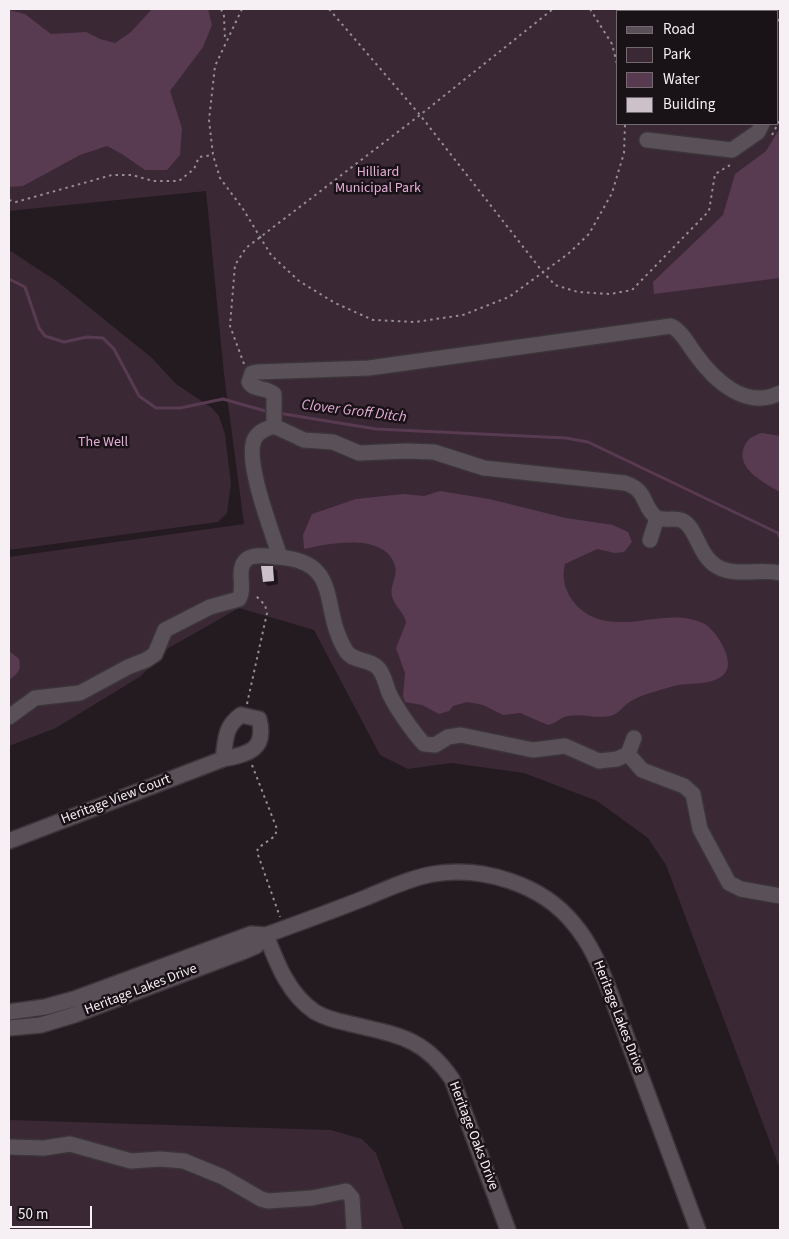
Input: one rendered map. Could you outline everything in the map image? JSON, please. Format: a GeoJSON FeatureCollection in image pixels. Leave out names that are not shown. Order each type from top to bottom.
{"type":"FeatureCollection","features":[{"type":"Feature","properties":{"kind":"street"},"geometry":{"type":"LineString","coordinates":[[647,140],[732,150],[758,132],[762,125]]}},
{"type":"Feature","properties":{"kind":"street"},"geometry":{"type":"LineString","coordinates":[[280,557],[273,541],[269,520],[260,497],[252,452],[258,433],[275,416],[274,394],[270,390],[250,385],[249,377],[252,373],[369,368],[666,326],[675,328],[709,373],[730,389],[750,397],[764,399],[780,393]]}},
{"type":"Feature","properties":{"kind":"street"},"geometry":{"type":"LineString","coordinates":[[275,416],[304,440],[333,442],[359,453],[406,450],[429,452],[484,468],[625,482],[638,488],[656,518],[650,540]]}},
{"type":"Feature","properties":{"kind":"street"},"geometry":{"type":"LineString","coordinates":[[656,518],[685,522],[705,555],[719,568],[729,571],[757,570],[780,573]]}},
{"type":"Feature","properties":{"kind":"street"},"geometry":{"type":"LineString","coordinates":[[9,717],[35,698],[80,693],[128,667],[146,660],[155,654],[165,630],[210,607],[239,599],[242,590],[242,566],[249,558],[280,557],[307,562],[322,576],[327,588],[330,609],[345,649],[354,658],[371,663],[380,669],[392,699],[424,744],[435,745],[444,738],[457,735],[533,750],[565,746],[598,761],[617,759],[628,754],[634,738]]}},
{"type":"Feature","properties":{"kind":"street"},"geometry":{"type":"LineString","coordinates":[[223,759],[231,722],[241,715],[259,719],[261,728],[258,745],[248,754]]}},
{"type":"Feature","properties":{"kind":"street","name":"Heritage View Court"},"geometry":{"type":"LineString","coordinates":[[9,841],[223,759],[248,754]]}},
{"type":"Feature","properties":{"kind":"street"},"geometry":{"type":"LineString","coordinates":[[628,754],[642,770],[684,786],[693,794],[700,829],[729,883],[741,890],[780,896]]}},
{"type":"Feature","properties":{"kind":"street","name":"Heritage Lakes Drive"},"geometry":{"type":"LineString","coordinates":[[9,1012],[58,1004],[251,934],[266,935],[419,877],[451,872],[465,872],[499,878],[528,888],[552,904],[573,923],[597,959],[698,1230]]}},
{"type":"Feature","properties":{"kind":"street","name":"Heritage Lakes Drive"},"geometry":{"type":"LineString","coordinates":[[9,1028],[41,1024],[74,1015],[242,952],[256,946],[266,935]]}},
{"type":"Feature","properties":{"kind":"street","name":"Heritage Oaks Drive"},"geometry":{"type":"LineString","coordinates":[[266,935],[279,969],[287,982],[315,1012],[339,1021],[395,1033],[432,1054],[444,1066],[452,1079],[508,1230]]}},
{"type":"Feature","properties":{"kind":"street"},"geometry":{"type":"LineString","coordinates":[[9,1147],[44,1148],[70,1144],[132,1161],[160,1159],[184,1161],[223,1177],[261,1199],[268,1201],[312,1198],[346,1191],[352,1198],[354,1230]]}},
{"type":"Feature","properties":{"kind":"path"},"geometry":{"type":"LineString","coordinates":[[221,9],[224,16],[225,43]]}},
{"type":"Feature","properties":{"kind":"path"},"geometry":{"type":"LineString","coordinates":[[242,9],[216,66],[209,120],[213,155],[220,178],[243,209],[271,255],[299,281],[335,303],[372,320],[415,322],[463,315],[509,297],[568,254],[589,234],[612,193],[624,152],[625,125]]}},
{"type":"Feature","properties":{"kind":"path"},"geometry":{"type":"LineString","coordinates":[[329,9],[420,115],[542,272],[555,285],[578,292],[610,294],[632,290],[709,211],[716,174],[736,161]]}},
{"type":"Feature","properties":{"kind":"path"},"geometry":{"type":"LineString","coordinates":[[247,371],[230,326],[235,266],[246,248],[420,115],[553,9]]}},
{"type":"Feature","properties":{"kind":"path"},"geometry":{"type":"LineString","coordinates":[[590,9],[612,44],[616,60]]}},
{"type":"Feature","properties":{"kind":"path"},"geometry":{"type":"LineString","coordinates":[[770,138],[777,125]]}},
{"type":"Feature","properties":{"kind":"path"},"geometry":{"type":"LineString","coordinates":[[9,200],[16,202],[112,175],[132,175],[153,181],[179,181],[194,169],[199,157],[213,155]]}},
{"type":"Feature","properties":{"kind":"path"},"geometry":{"type":"LineString","coordinates":[[242,582],[262,602],[267,613],[247,699],[246,715]]}},
{"type":"Feature","properties":{"kind":"path"},"geometry":{"type":"LineString","coordinates":[[248,754],[277,829],[275,836],[258,848],[257,852],[284,928]]}},
{"type":"Feature","properties":{"kind":"green space","name":"Hilliard Municipal Park"},"geometry":{"type":"Polygon","coordinates":[[[9,9],[780,9],[780,1169],[666,865],[648,838],[597,801],[524,773],[451,763],[408,769],[380,755],[314,630],[239,608],[167,649],[141,676],[56,728],[9,746],[9,557],[244,524],[224,374],[206,191],[9,211],[9,9]]]}},
{"type":"Feature","properties":{"kind":"green space","name":"The Well"},"geometry":{"type":"Polygon","coordinates":[[[9,250],[58,282],[152,358],[176,384],[212,408],[219,416],[225,434],[231,484],[227,513],[218,522],[9,550],[9,250]]]}},
{"type":"Feature","properties":{"kind":"green space"},"geometry":{"type":"Polygon","coordinates":[[[9,1120],[331,1130],[362,1139],[376,1153],[404,1230],[9,1230],[9,1120]]]}},
{"type":"Feature","properties":{"kind":"water"},"geometry":{"type":"Polygon","coordinates":[[[152,9],[208,9],[212,25],[203,47],[170,91],[182,128],[180,155],[167,170],[145,170],[107,146],[80,155],[23,186],[9,187],[9,10],[25,14],[51,34],[86,32],[100,39],[115,43],[131,32],[152,9]]]}},
{"type":"Feature","properties":{"kind":"water"},"geometry":{"type":"Polygon","coordinates":[[[780,128],[780,278],[654,294],[653,282],[723,215],[735,174],[766,151],[780,128]]]}},
{"type":"Feature","properties":{"kind":"water"},"geometry":{"type":"Polygon","coordinates":[[[762,433],[780,436],[780,492],[760,480],[747,469],[744,462],[742,455],[745,444],[751,438],[762,433]]]}},
{"type":"Feature","properties":{"kind":"water"},"geometry":{"type":"Polygon","coordinates":[[[440,491],[489,499],[566,518],[613,525],[628,532],[632,542],[624,552],[615,553],[597,549],[565,564],[564,580],[569,595],[579,608],[586,613],[606,621],[620,622],[676,617],[703,623],[714,632],[724,648],[727,656],[727,671],[717,679],[705,683],[674,686],[641,696],[629,702],[613,715],[601,717],[568,716],[548,725],[520,713],[503,715],[483,705],[467,702],[453,706],[449,711],[439,714],[422,705],[405,702],[403,696],[405,673],[396,648],[406,623],[391,592],[396,570],[390,555],[380,548],[356,542],[328,544],[304,549],[303,535],[312,514],[356,499],[403,494],[424,496],[440,491]]]}},
{"type":"Feature","properties":{"kind":"water"},"geometry":{"type":"Polygon","coordinates":[[[9,651],[19,659],[20,667],[18,672],[9,681],[9,651]]]}},
{"type":"Feature","properties":{"kind":"building"},"geometry":{"type":"Polygon","coordinates":[[[261,566],[273,566],[274,581],[263,582],[261,566]]]}},
{"type":"Feature","properties":{"kind":"waterway","name":"Clover Groff Ditch"},"geometry":{"type":"LineString","coordinates":[[9,279],[25,287],[39,328],[45,336],[64,342],[87,337],[103,338],[114,349],[139,396],[156,408],[180,408],[223,399],[269,412]]}},
{"type":"Feature","properties":{"kind":"waterway","name":"Clover Groff Ditch"},"geometry":{"type":"LineString","coordinates":[[278,413],[376,429],[566,438],[588,442],[778,533],[780,537]]}}]}
